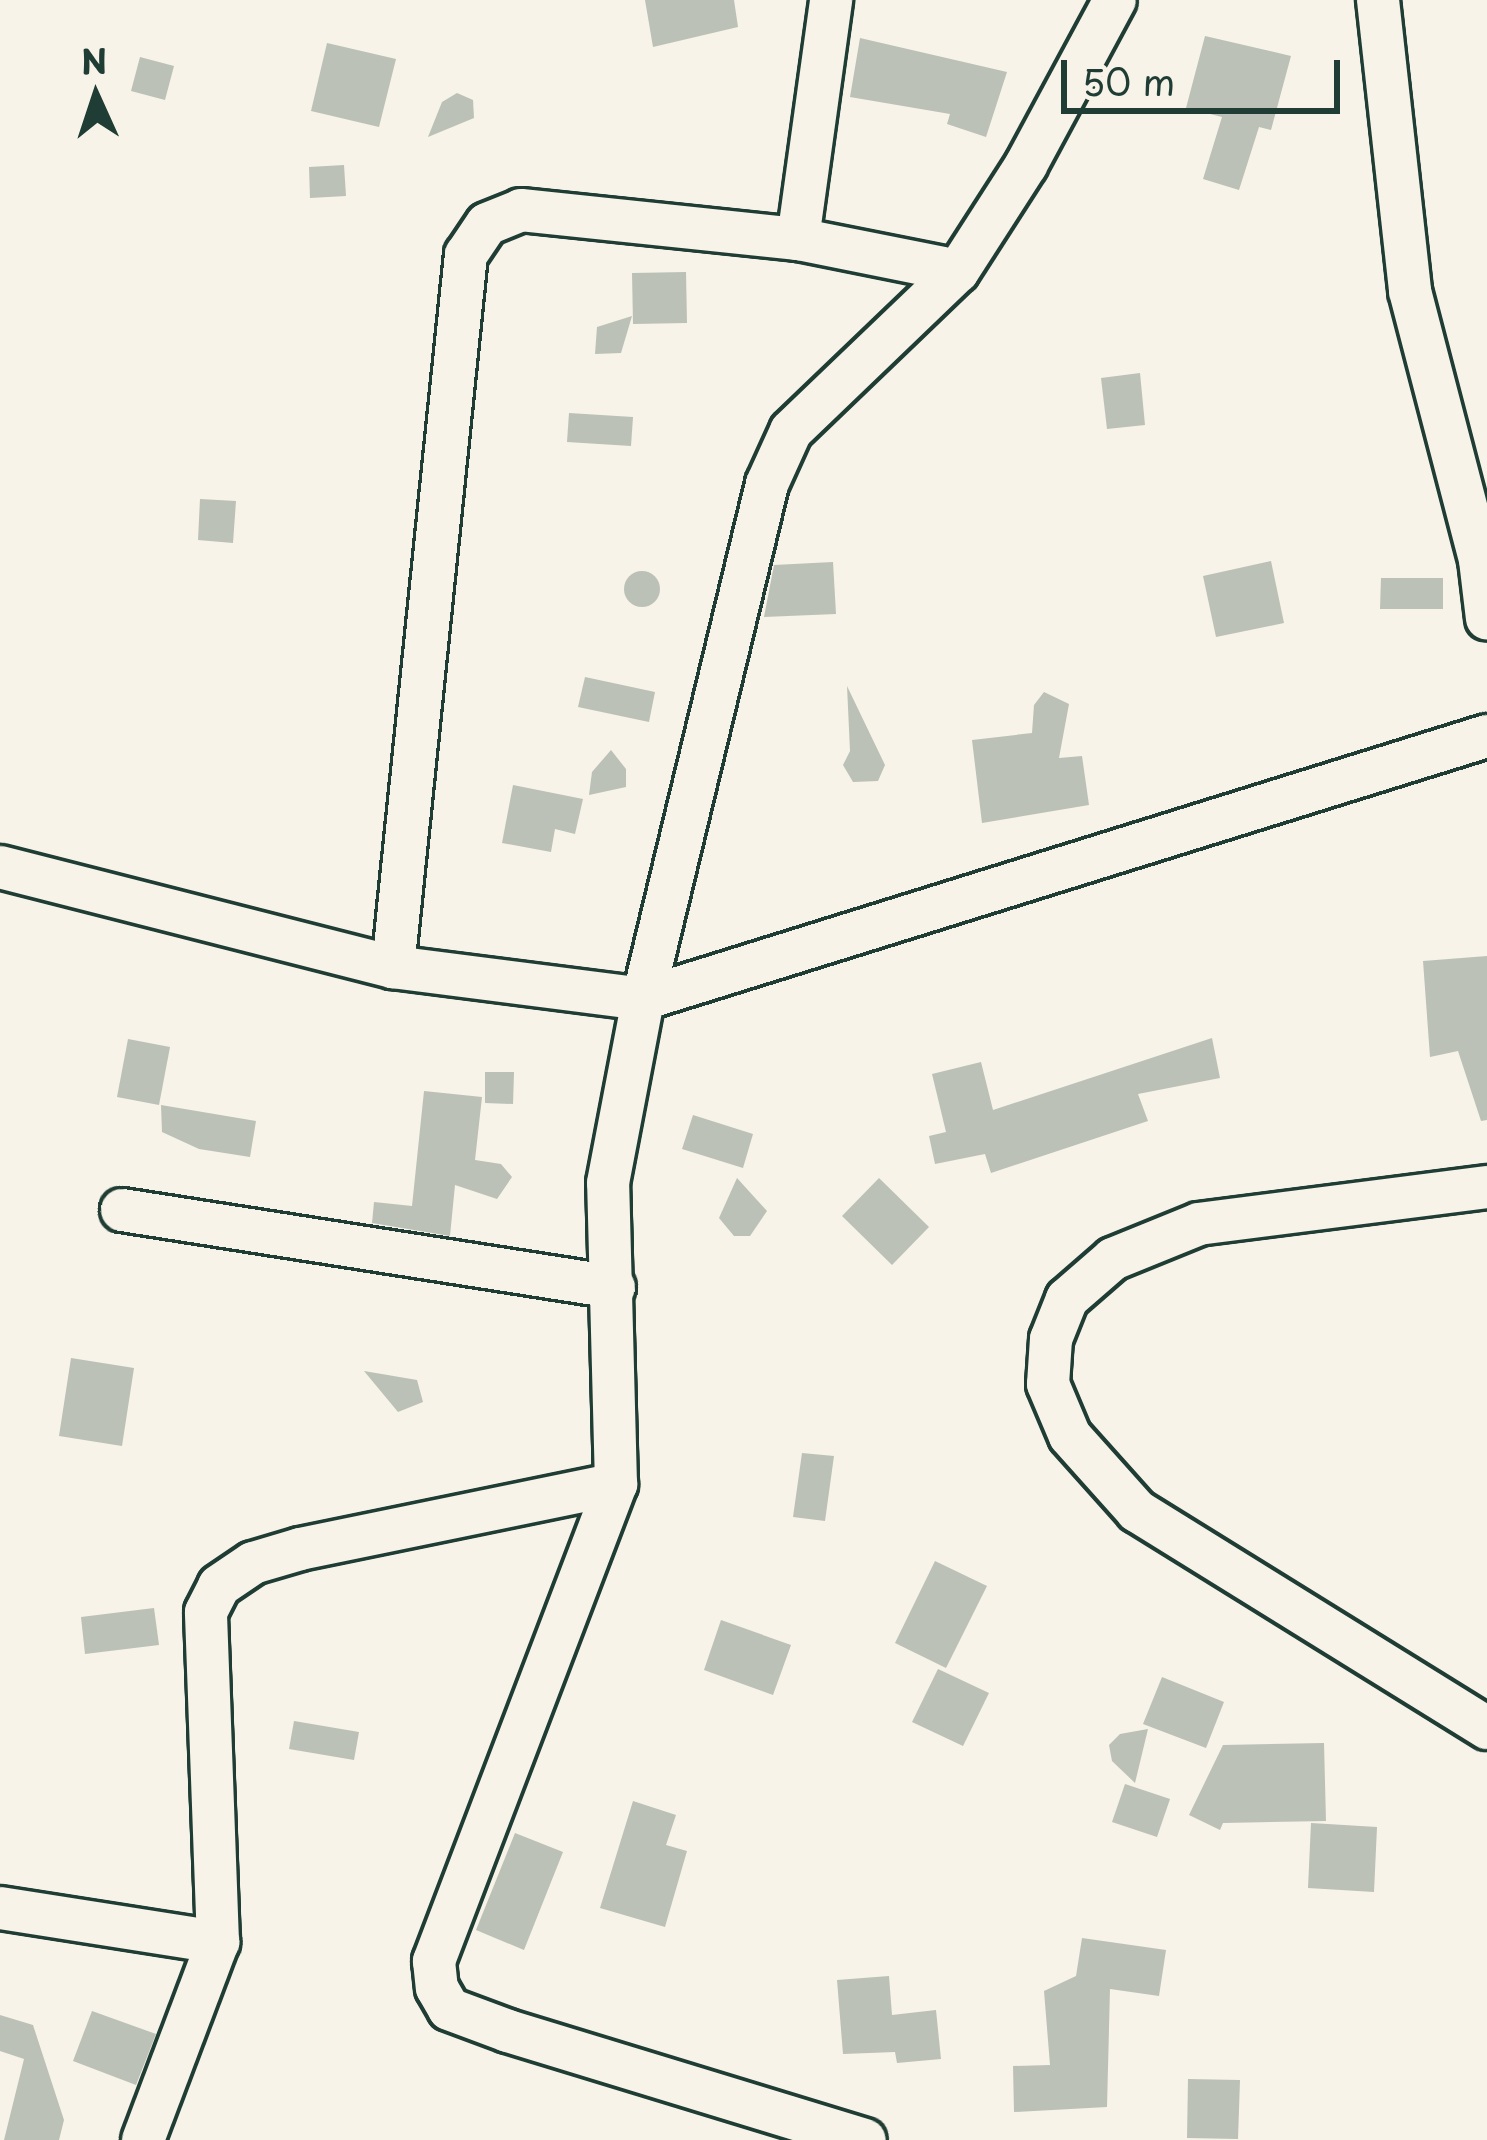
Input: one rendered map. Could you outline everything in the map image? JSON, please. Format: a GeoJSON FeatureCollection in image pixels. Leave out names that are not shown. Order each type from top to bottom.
{"type":"FeatureCollection","features":[{"type":"Feature","properties":{"kind":"street"},"geometry":{"type":"LineString","coordinates":[[798,239],[832,0]]}},
{"type":"Feature","properties":{"kind":"street"},"geometry":{"type":"LineString","coordinates":[[865,2140],[508,2031],[449,2008],[437,1988],[434,1961],[616,1484],[608,1183],[643,999],[766,484],[791,431],[958,271],[1027,165],[1115,0]]}},
{"type":"Feature","properties":{"kind":"street"},"geometry":{"type":"LineString","coordinates":[[1378,0],[1392,184],[1410,291],[1484,558],[1487,619]]}},
{"type":"Feature","properties":{"kind":"street"},"geometry":{"type":"LineString","coordinates":[[393,967],[466,255],[487,224],[521,209],[798,239],[958,271]]}},
{"type":"Feature","properties":{"kind":"street"},"geometry":{"type":"LineString","coordinates":[[0,867],[393,967],[643,999],[1487,736]]}},
{"type":"Feature","properties":{"kind":"street"},"geometry":{"type":"LineString","coordinates":[[1487,1187],[1199,1224],[1113,1258],[1066,1299],[1051,1339],[1048,1384],[1070,1436],[1137,1511],[1487,1728]]}},
{"type":"Feature","properties":{"kind":"street"},"geometry":{"type":"LineString","coordinates":[[122,1210],[614,1287]]}},
{"type":"Feature","properties":{"kind":"street"},"geometry":{"type":"LineString","coordinates":[[143,2140],[218,1942],[206,1612],[219,1586],[253,1563],[300,1549],[616,1484]]}},
{"type":"Feature","properties":{"kind":"street"},"geometry":{"type":"LineString","coordinates":[[0,1908],[218,1942]]}},
{"type":"Feature","properties":{"kind":"building"},"geometry":{"type":"Polygon","coordinates":[[[645,0],[734,0],[738,27],[653,47],[645,0]]]}},
{"type":"Feature","properties":{"kind":"building"},"geometry":{"type":"Polygon","coordinates":[[[1205,36],[1291,56],[1271,130],[1259,127],[1239,190],[1203,179],[1222,117],[1186,108],[1205,36]]]}},
{"type":"Feature","properties":{"kind":"building"},"geometry":{"type":"Polygon","coordinates":[[[860,38],[1007,72],[986,137],[947,124],[950,114],[850,97],[860,38]]]}},
{"type":"Feature","properties":{"kind":"building"},"geometry":{"type":"Polygon","coordinates":[[[327,43],[396,59],[379,127],[311,111],[327,43]]]}},
{"type":"Feature","properties":{"kind":"building"},"geometry":{"type":"Polygon","coordinates":[[[140,57],[174,66],[165,100],[131,91],[140,57]]]}},
{"type":"Feature","properties":{"kind":"building"},"geometry":{"type":"Polygon","coordinates":[[[457,93],[473,100],[474,118],[428,137],[442,102],[457,93]]]}},
{"type":"Feature","properties":{"kind":"building"},"geometry":{"type":"Polygon","coordinates":[[[344,165],[346,196],[310,198],[309,167],[344,165]]]}},
{"type":"Feature","properties":{"kind":"building"},"geometry":{"type":"Polygon","coordinates":[[[686,272],[687,323],[633,324],[632,273],[686,272]]]}},
{"type":"Feature","properties":{"kind":"building"},"geometry":{"type":"Polygon","coordinates":[[[632,316],[621,353],[595,354],[597,327],[632,316]]]}},
{"type":"Feature","properties":{"kind":"building"},"geometry":{"type":"Polygon","coordinates":[[[1140,373],[1145,425],[1107,429],[1101,378],[1140,373]]]}},
{"type":"Feature","properties":{"kind":"building"},"geometry":{"type":"Polygon","coordinates":[[[569,413],[633,417],[631,446],[567,442],[569,413]]]}},
{"type":"Feature","properties":{"kind":"building"},"geometry":{"type":"Polygon","coordinates":[[[200,499],[236,501],[233,543],[198,540],[200,499]]]}},
{"type":"Feature","properties":{"kind":"building"},"geometry":{"type":"Polygon","coordinates":[[[1271,561],[1284,623],[1216,637],[1203,576],[1271,561]]]}},
{"type":"Feature","properties":{"kind":"building"},"geometry":{"type":"Polygon","coordinates":[[[833,562],[836,614],[764,617],[774,565],[833,562]]]}},
{"type":"Feature","properties":{"kind":"building"},"geometry":{"type":"Polygon","coordinates":[[[642,571],[655,576],[660,589],[655,602],[642,607],[629,602],[624,589],[629,576],[642,571]]]}},
{"type":"Feature","properties":{"kind":"building"},"geometry":{"type":"Polygon","coordinates":[[[1381,578],[1443,578],[1443,609],[1380,609],[1381,578]]]}},
{"type":"Feature","properties":{"kind":"building"},"geometry":{"type":"Polygon","coordinates":[[[585,677],[655,692],[649,722],[578,707],[585,677]]]}},
{"type":"Feature","properties":{"kind":"building"},"geometry":{"type":"Polygon","coordinates":[[[847,686],[885,765],[878,781],[853,782],[843,765],[850,751],[847,686]]]}},
{"type":"Feature","properties":{"kind":"building"},"geometry":{"type":"Polygon","coordinates":[[[1044,692],[1069,704],[1059,758],[1082,756],[1089,805],[982,823],[972,740],[1032,733],[1034,705],[1044,692]]]}},
{"type":"Feature","properties":{"kind":"building"},"geometry":{"type":"Polygon","coordinates":[[[611,750],[626,769],[626,787],[589,795],[592,772],[611,750]]]}},
{"type":"Feature","properties":{"kind":"building"},"geometry":{"type":"Polygon","coordinates":[[[513,785],[583,799],[575,834],[555,829],[551,852],[502,843],[513,785]]]}},
{"type":"Feature","properties":{"kind":"building"},"geometry":{"type":"Polygon","coordinates":[[[1487,956],[1487,1120],[1481,1121],[1458,1051],[1430,1057],[1423,961],[1487,956]]]}},
{"type":"Feature","properties":{"kind":"building"},"geometry":{"type":"Polygon","coordinates":[[[1212,1038],[1220,1078],[1138,1094],[1148,1121],[991,1173],[985,1154],[935,1164],[929,1136],[946,1132],[932,1074],[981,1062],[993,1110],[1212,1038]]]}},
{"type":"Feature","properties":{"kind":"building"},"geometry":{"type":"Polygon","coordinates":[[[128,1039],[170,1047],[159,1105],[117,1097],[128,1039]]]}},
{"type":"Feature","properties":{"kind":"building"},"geometry":{"type":"Polygon","coordinates":[[[485,1072],[514,1072],[513,1104],[485,1103],[485,1072]]]}},
{"type":"Feature","properties":{"kind":"building"},"geometry":{"type":"Polygon","coordinates":[[[424,1091],[482,1097],[475,1160],[501,1164],[512,1177],[497,1199],[455,1185],[450,1236],[372,1223],[374,1202],[412,1206],[424,1091]]]}},
{"type":"Feature","properties":{"kind":"building"},"geometry":{"type":"Polygon","coordinates":[[[161,1105],[256,1121],[250,1157],[199,1149],[162,1132],[161,1105]]]}},
{"type":"Feature","properties":{"kind":"building"},"geometry":{"type":"Polygon","coordinates":[[[693,1115],[753,1134],[743,1168],[682,1149],[693,1115]]]}},
{"type":"Feature","properties":{"kind":"building"},"geometry":{"type":"Polygon","coordinates":[[[737,1178],[767,1211],[750,1236],[734,1236],[719,1218],[737,1178]]]}},
{"type":"Feature","properties":{"kind":"building"},"geometry":{"type":"Polygon","coordinates":[[[879,1178],[929,1227],[892,1265],[842,1216],[879,1178]]]}},
{"type":"Feature","properties":{"kind":"building"},"geometry":{"type":"Polygon","coordinates":[[[71,1358],[134,1368],[122,1446],[59,1436],[71,1358]]]}},
{"type":"Feature","properties":{"kind":"building"},"geometry":{"type":"Polygon","coordinates":[[[364,1371],[417,1380],[423,1402],[398,1412],[364,1371]]]}},
{"type":"Feature","properties":{"kind":"building"},"geometry":{"type":"Polygon","coordinates":[[[802,1453],[834,1456],[825,1521],[793,1517],[802,1453]]]}},
{"type":"Feature","properties":{"kind":"building"},"geometry":{"type":"Polygon","coordinates":[[[935,1561],[987,1586],[946,1668],[895,1643],[935,1561]]]}},
{"type":"Feature","properties":{"kind":"building"},"geometry":{"type":"Polygon","coordinates":[[[154,1608],[159,1645],[85,1654],[81,1617],[154,1608]]]}},
{"type":"Feature","properties":{"kind":"building"},"geometry":{"type":"Polygon","coordinates":[[[721,1620],[791,1645],[773,1695],[704,1670],[721,1620]]]}},
{"type":"Feature","properties":{"kind":"building"},"geometry":{"type":"Polygon","coordinates":[[[938,1669],[989,1693],[963,1746],[912,1722],[938,1669]]]}},
{"type":"Feature","properties":{"kind":"building"},"geometry":{"type":"Polygon","coordinates":[[[1162,1677],[1224,1702],[1206,1748],[1143,1724],[1162,1677]]]}},
{"type":"Feature","properties":{"kind":"building"},"geometry":{"type":"Polygon","coordinates":[[[294,1721],[359,1732],[354,1760],[289,1749],[294,1721]]]}},
{"type":"Feature","properties":{"kind":"building"},"geometry":{"type":"Polygon","coordinates":[[[1148,1729],[1135,1783],[1112,1761],[1109,1745],[1120,1734],[1148,1729]]]}},
{"type":"Feature","properties":{"kind":"building"},"geometry":{"type":"Polygon","coordinates":[[[1324,1743],[1326,1821],[1223,1823],[1220,1830],[1189,1815],[1223,1745],[1324,1743]]]}},
{"type":"Feature","properties":{"kind":"building"},"geometry":{"type":"Polygon","coordinates":[[[1125,1784],[1170,1799],[1157,1837],[1112,1822],[1125,1784]]]}},
{"type":"Feature","properties":{"kind":"building"},"geometry":{"type":"Polygon","coordinates":[[[633,1801],[676,1815],[666,1845],[687,1851],[665,1927],[600,1908],[633,1801]]]}},
{"type":"Feature","properties":{"kind":"building"},"geometry":{"type":"Polygon","coordinates":[[[1311,1823],[1377,1827],[1374,1892],[1308,1888],[1311,1823]]]}},
{"type":"Feature","properties":{"kind":"building"},"geometry":{"type":"Polygon","coordinates":[[[515,1833],[563,1852],[524,1950],[476,1930],[515,1833]]]}},
{"type":"Feature","properties":{"kind":"building"},"geometry":{"type":"Polygon","coordinates":[[[1082,1938],[1166,1950],[1159,1996],[1110,1989],[1107,2107],[1014,2112],[1013,2066],[1050,2065],[1044,1991],[1076,1976],[1082,1938]]]}},
{"type":"Feature","properties":{"kind":"building"},"geometry":{"type":"Polygon","coordinates":[[[889,1976],[892,2015],[936,2010],[941,2059],[897,2063],[895,2052],[843,2054],[837,1980],[889,1976]]]}},
{"type":"Feature","properties":{"kind":"building"},"geometry":{"type":"Polygon","coordinates":[[[92,2011],[156,2034],[136,2085],[73,2061],[92,2011]]]}},
{"type":"Feature","properties":{"kind":"building"},"geometry":{"type":"Polygon","coordinates":[[[0,2015],[33,2025],[64,2120],[59,2140],[4,2140],[24,2059],[0,2051],[0,2015]]]}},
{"type":"Feature","properties":{"kind":"building"},"geometry":{"type":"Polygon","coordinates":[[[1188,2079],[1240,2080],[1238,2139],[1187,2138],[1188,2079]]]}}]}
